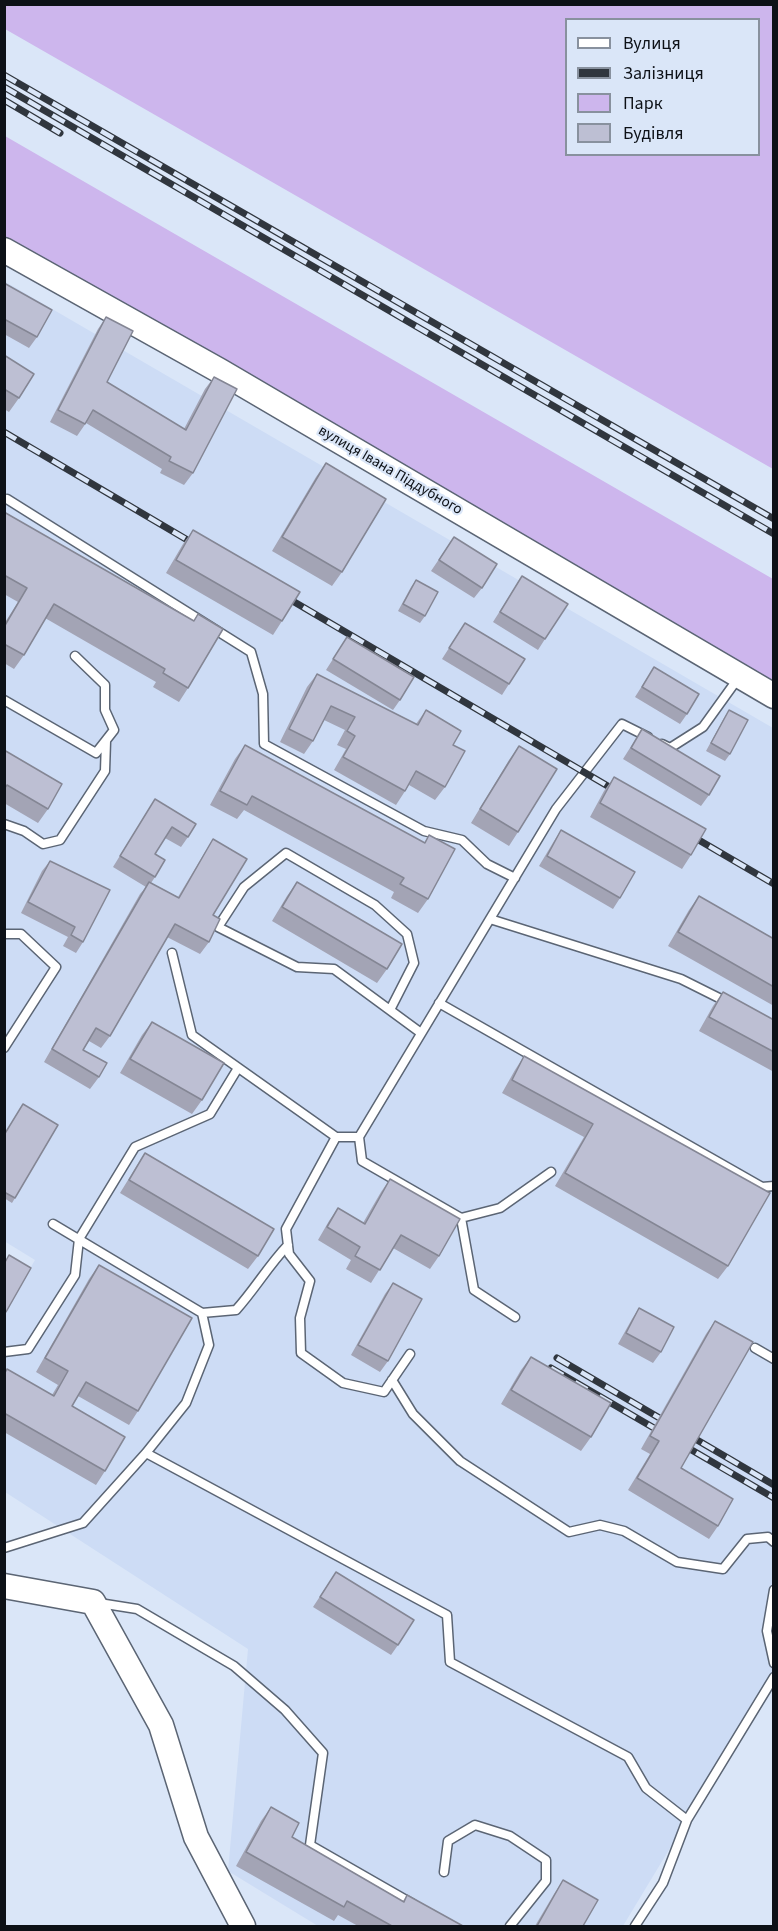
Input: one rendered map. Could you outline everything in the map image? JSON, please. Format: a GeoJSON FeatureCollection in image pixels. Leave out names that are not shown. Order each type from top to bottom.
{"type":"FeatureCollection","features":[{"type":"Feature","properties":{"kind":"street","name":"вулиця Івана Піддубного"},"geometry":{"type":"LineString","coordinates":[[4,250],[220,370],[774,696]]}},
{"type":"Feature","properties":{"kind":"street"},"geometry":{"type":"LineString","coordinates":[[4,1586],[93,1602],[161,1725],[196,1837],[243,1926]]}},
{"type":"Feature","properties":{"kind":"lane"},"geometry":{"type":"LineString","coordinates":[[7,498],[251,652],[263,694],[264,744],[424,831],[462,840],[487,864],[514,878]]}},
{"type":"Feature","properties":{"kind":"lane"},"geometry":{"type":"LineString","coordinates":[[4,700],[96,753],[114,730],[105,710],[105,685],[75,656]]}},
{"type":"Feature","properties":{"kind":"lane"},"geometry":{"type":"LineString","coordinates":[[551,1172],[500,1208],[461,1218],[362,1161],[359,1137],[556,809],[622,724],[670,748],[703,726],[739,676]]}},
{"type":"Feature","properties":{"kind":"lane"},"geometry":{"type":"LineString","coordinates":[[4,824],[24,831],[43,844],[60,840],[105,771],[106,741]]}},
{"type":"Feature","properties":{"kind":"lane"},"geometry":{"type":"LineString","coordinates":[[390,1010],[414,963],[407,934],[375,905],[286,853],[244,887],[218,927],[297,967],[334,969],[390,1010],[422,1033]]}},
{"type":"Feature","properties":{"kind":"lane"},"geometry":{"type":"LineString","coordinates":[[490,919],[681,979],[732,1005]]}},
{"type":"Feature","properties":{"kind":"lane"},"geometry":{"type":"LineString","coordinates":[[4,934],[21,934],[56,967],[4,1048]]}},
{"type":"Feature","properties":{"kind":"lane"},"geometry":{"type":"LineString","coordinates":[[172,953],[192,1035],[336,1137],[359,1137]]}},
{"type":"Feature","properties":{"kind":"lane"},"geometry":{"type":"LineString","coordinates":[[439,1003],[762,1187],[774,1186]]}},
{"type":"Feature","properties":{"kind":"lane"},"geometry":{"type":"LineString","coordinates":[[4,1352],[28,1349],[75,1275],[79,1239],[135,1147],[210,1114],[238,1068]]}},
{"type":"Feature","properties":{"kind":"lane"},"geometry":{"type":"LineString","coordinates":[[336,1137],[286,1229],[288,1254],[310,1281],[300,1318],[301,1353],[343,1383],[384,1392],[411,1354]]}},
{"type":"Feature","properties":{"kind":"lane"},"geometry":{"type":"LineString","coordinates":[[461,1218],[474,1290],[515,1317]]}},
{"type":"Feature","properties":{"kind":"lane"},"geometry":{"type":"LineString","coordinates":[[53,1224],[202,1313],[236,1310],[257,1286],[264,1270],[288,1245]]}},
{"type":"Feature","properties":{"kind":"lane"},"geometry":{"type":"LineString","coordinates":[[4,1548],[83,1523],[146,1453],[186,1403],[209,1345],[202,1313]]}},
{"type":"Feature","properties":{"kind":"lane"},"geometry":{"type":"LineString","coordinates":[[755,1348],[774,1359]]}},
{"type":"Feature","properties":{"kind":"lane"},"geometry":{"type":"LineString","coordinates":[[392,1380],[413,1414],[460,1461],[568,1532],[600,1525],[624,1531],[677,1562],[723,1569],[747,1539],[768,1537],[774,1542]]}},
{"type":"Feature","properties":{"kind":"lane"},"geometry":{"type":"LineString","coordinates":[[146,1453],[447,1615],[450,1662],[628,1757],[646,1788],[687,1820]]}},
{"type":"Feature","properties":{"kind":"lane"},"geometry":{"type":"LineString","coordinates":[[774,1590],[767,1631],[774,1663]]}},
{"type":"Feature","properties":{"kind":"lane"},"geometry":{"type":"LineString","coordinates":[[93,1602],[137,1609],[174,1629],[234,1666],[285,1710],[323,1753],[310,1845],[421,1909]]}},
{"type":"Feature","properties":{"kind":"lane"},"geometry":{"type":"LineString","coordinates":[[635,1926],[663,1883],[687,1820],[774,1677]]}},
{"type":"Feature","properties":{"kind":"lane"},"geometry":{"type":"LineString","coordinates":[[444,1872],[448,1841],[475,1825],[510,1836],[546,1860],[546,1881],[510,1926]]}},
{"type":"Feature","properties":{"kind":"shaded area"},"geometry":{"type":"Polygon","coordinates":[[[4,281],[773,728],[773,1677],[623,1926],[318,1926],[228,1871],[248,1649],[5,1492],[5,1312],[35,1260],[4,1241],[4,281]]]}},
{"type":"Feature","properties":{"kind":"green space"},"geometry":{"type":"Polygon","coordinates":[[[5,4],[773,5],[773,469],[5,29],[5,4]]]}},
{"type":"Feature","properties":{"kind":"green space"},"geometry":{"type":"Polygon","coordinates":[[[5,136],[773,579],[773,687],[5,242],[5,136]]]}},
{"type":"Feature","properties":{"kind":"building"},"geometry":{"type":"Polygon","coordinates":[[[4,283],[52,310],[37,337],[4,319],[4,283]]]}},
{"type":"Feature","properties":{"kind":"building"},"geometry":{"type":"Polygon","coordinates":[[[106,317],[133,331],[107,382],[186,430],[214,377],[237,389],[193,473],[169,461],[171,457],[93,410],[85,424],[58,410],[106,317]]]}},
{"type":"Feature","properties":{"kind":"building"},"geometry":{"type":"Polygon","coordinates":[[[4,355],[34,374],[19,398],[4,389],[4,355]]]}},
{"type":"Feature","properties":{"kind":"building"},"geometry":{"type":"Polygon","coordinates":[[[326,463],[386,499],[342,572],[282,537],[326,463]]]}},
{"type":"Feature","properties":{"kind":"building"},"geometry":{"type":"Polygon","coordinates":[[[4,512],[194,621],[198,614],[223,629],[188,688],[163,673],[165,669],[54,604],[24,655],[4,644],[4,627],[27,588],[4,575],[4,512]]]}},
{"type":"Feature","properties":{"kind":"building"},"geometry":{"type":"Polygon","coordinates":[[[193,530],[300,592],[282,621],[176,560],[193,530]]]}},
{"type":"Feature","properties":{"kind":"building"},"geometry":{"type":"Polygon","coordinates":[[[454,537],[497,564],[482,588],[439,560],[454,537]]]}},
{"type":"Feature","properties":{"kind":"building"},"geometry":{"type":"Polygon","coordinates":[[[522,576],[568,604],[545,639],[500,612],[522,576]]]}},
{"type":"Feature","properties":{"kind":"building"},"geometry":{"type":"Polygon","coordinates":[[[416,580],[438,592],[425,616],[403,604],[416,580]]]}},
{"type":"Feature","properties":{"kind":"building"},"geometry":{"type":"Polygon","coordinates":[[[465,623],[525,659],[509,684],[449,648],[465,623]]]}},
{"type":"Feature","properties":{"kind":"building"},"geometry":{"type":"Polygon","coordinates":[[[347,637],[414,677],[400,700],[333,659],[347,637]]]}},
{"type":"Feature","properties":{"kind":"building"},"geometry":{"type":"Polygon","coordinates":[[[654,667],[699,694],[687,714],[642,687],[654,667]]]}},
{"type":"Feature","properties":{"kind":"building"},"geometry":{"type":"Polygon","coordinates":[[[317,674],[418,725],[426,710],[461,731],[453,745],[465,751],[445,787],[416,771],[405,791],[343,757],[355,736],[347,731],[355,717],[331,706],[313,741],[289,729],[317,674]]]}},
{"type":"Feature","properties":{"kind":"building"},"geometry":{"type":"Polygon","coordinates":[[[729,710],[748,720],[730,754],[711,743],[729,710]]]}},
{"type":"Feature","properties":{"kind":"building"},"geometry":{"type":"Polygon","coordinates":[[[642,729],[720,776],[709,795],[631,748],[642,729]]]}},
{"type":"Feature","properties":{"kind":"building"},"geometry":{"type":"Polygon","coordinates":[[[245,745],[425,843],[429,835],[455,849],[428,899],[400,884],[404,878],[252,796],[247,805],[220,791],[245,745]]]}},
{"type":"Feature","properties":{"kind":"building"},"geometry":{"type":"Polygon","coordinates":[[[519,746],[557,769],[518,832],[480,809],[519,746]]]}},
{"type":"Feature","properties":{"kind":"building"},"geometry":{"type":"Polygon","coordinates":[[[4,750],[62,784],[48,809],[7,785],[4,789],[4,750]]]}},
{"type":"Feature","properties":{"kind":"building"},"geometry":{"type":"Polygon","coordinates":[[[614,777],[706,829],[691,855],[600,803],[614,777]]]}},
{"type":"Feature","properties":{"kind":"building"},"geometry":{"type":"Polygon","coordinates":[[[155,799],[196,824],[188,837],[172,827],[155,854],[165,860],[155,877],[120,856],[155,799]]]}},
{"type":"Feature","properties":{"kind":"building"},"geometry":{"type":"Polygon","coordinates":[[[561,830],[635,872],[620,898],[547,856],[561,830]]]}},
{"type":"Feature","properties":{"kind":"building"},"geometry":{"type":"Polygon","coordinates":[[[213,839],[247,859],[213,915],[220,919],[209,942],[175,924],[110,1036],[96,1028],[83,1050],[107,1063],[99,1077],[52,1049],[149,882],[179,898],[213,839]]]}},
{"type":"Feature","properties":{"kind":"building"},"geometry":{"type":"Polygon","coordinates":[[[50,861],[110,890],[83,942],[71,935],[75,927],[28,902],[50,861]]]}},
{"type":"Feature","properties":{"kind":"building"},"geometry":{"type":"Polygon","coordinates":[[[297,882],[402,944],[387,969],[282,907],[297,882]]]}},
{"type":"Feature","properties":{"kind":"building"},"geometry":{"type":"Polygon","coordinates":[[[699,896],[774,939],[774,987],[678,932],[699,896]]]}},
{"type":"Feature","properties":{"kind":"building"},"geometry":{"type":"Polygon","coordinates":[[[723,992],[774,1020],[774,1052],[709,1017],[723,992]]]}},
{"type":"Feature","properties":{"kind":"building"},"geometry":{"type":"Polygon","coordinates":[[[152,1022],[224,1063],[202,1100],[130,1059],[152,1022]]]}},
{"type":"Feature","properties":{"kind":"building"},"geometry":{"type":"Polygon","coordinates":[[[524,1056],[770,1193],[728,1266],[565,1173],[593,1124],[512,1080],[524,1056]]]}},
{"type":"Feature","properties":{"kind":"building"},"geometry":{"type":"Polygon","coordinates":[[[23,1104],[58,1125],[15,1198],[4,1192],[4,1135],[23,1104]]]}},
{"type":"Feature","properties":{"kind":"building"},"geometry":{"type":"Polygon","coordinates":[[[145,1153],[274,1229],[258,1256],[129,1180],[145,1153]]]}},
{"type":"Feature","properties":{"kind":"building"},"geometry":{"type":"Polygon","coordinates":[[[390,1179],[460,1219],[439,1256],[401,1235],[380,1270],[355,1256],[360,1247],[327,1227],[338,1208],[365,1224],[390,1179]]]}},
{"type":"Feature","properties":{"kind":"building"},"geometry":{"type":"Polygon","coordinates":[[[9,1255],[31,1268],[4,1312],[4,1264],[9,1255]]]}},
{"type":"Feature","properties":{"kind":"building"},"geometry":{"type":"Polygon","coordinates":[[[99,1265],[192,1318],[138,1411],[86,1382],[72,1406],[125,1437],[105,1471],[4,1413],[4,1374],[7,1369],[54,1396],[68,1371],[45,1358],[99,1265]]]}},
{"type":"Feature","properties":{"kind":"building"},"geometry":{"type":"Polygon","coordinates":[[[393,1283],[422,1299],[388,1361],[358,1345],[393,1283]]]}},
{"type":"Feature","properties":{"kind":"building"},"geometry":{"type":"Polygon","coordinates":[[[639,1308],[674,1327],[661,1352],[626,1333],[639,1308]]]}},
{"type":"Feature","properties":{"kind":"building"},"geometry":{"type":"Polygon","coordinates":[[[715,1321],[753,1342],[681,1468],[733,1499],[718,1526],[637,1478],[659,1441],[650,1436],[715,1321]]]}},
{"type":"Feature","properties":{"kind":"building"},"geometry":{"type":"Polygon","coordinates":[[[531,1357],[611,1403],[591,1437],[511,1390],[531,1357]]]}},
{"type":"Feature","properties":{"kind":"building"},"geometry":{"type":"Polygon","coordinates":[[[336,1572],[414,1620],[398,1645],[320,1597],[336,1572]]]}},
{"type":"Feature","properties":{"kind":"building"},"geometry":{"type":"Polygon","coordinates":[[[271,1807],[299,1823],[292,1837],[404,1902],[407,1895],[463,1926],[392,1926],[347,1901],[344,1907],[246,1852],[271,1807]]]}},
{"type":"Feature","properties":{"kind":"building"},"geometry":{"type":"Polygon","coordinates":[[[563,1880],[598,1900],[583,1926],[537,1926],[563,1880]]]}},
{"type":"Feature","properties":{"kind":"railway"},"geometry":{"type":"LineString","coordinates":[[4,75],[774,519]]}},
{"type":"Feature","properties":{"kind":"railway"},"geometry":{"type":"LineString","coordinates":[[4,87],[774,534]]}},
{"type":"Feature","properties":{"kind":"railway"},"geometry":{"type":"LineString","coordinates":[[4,100],[60,133]]}},
{"type":"Feature","properties":{"kind":"railway"},"geometry":{"type":"LineString","coordinates":[[4,432],[201,548]]}},
{"type":"Feature","properties":{"kind":"railway"},"geometry":{"type":"LineString","coordinates":[[279,593],[623,795]]}},
{"type":"Feature","properties":{"kind":"railway"},"geometry":{"type":"LineString","coordinates":[[685,832],[774,884]]}},
{"type":"Feature","properties":{"kind":"railway"},"geometry":{"type":"LineString","coordinates":[[557,1358],[774,1485]]}},
{"type":"Feature","properties":{"kind":"railway"},"geometry":{"type":"LineString","coordinates":[[551,1368],[774,1498]]}}]}
